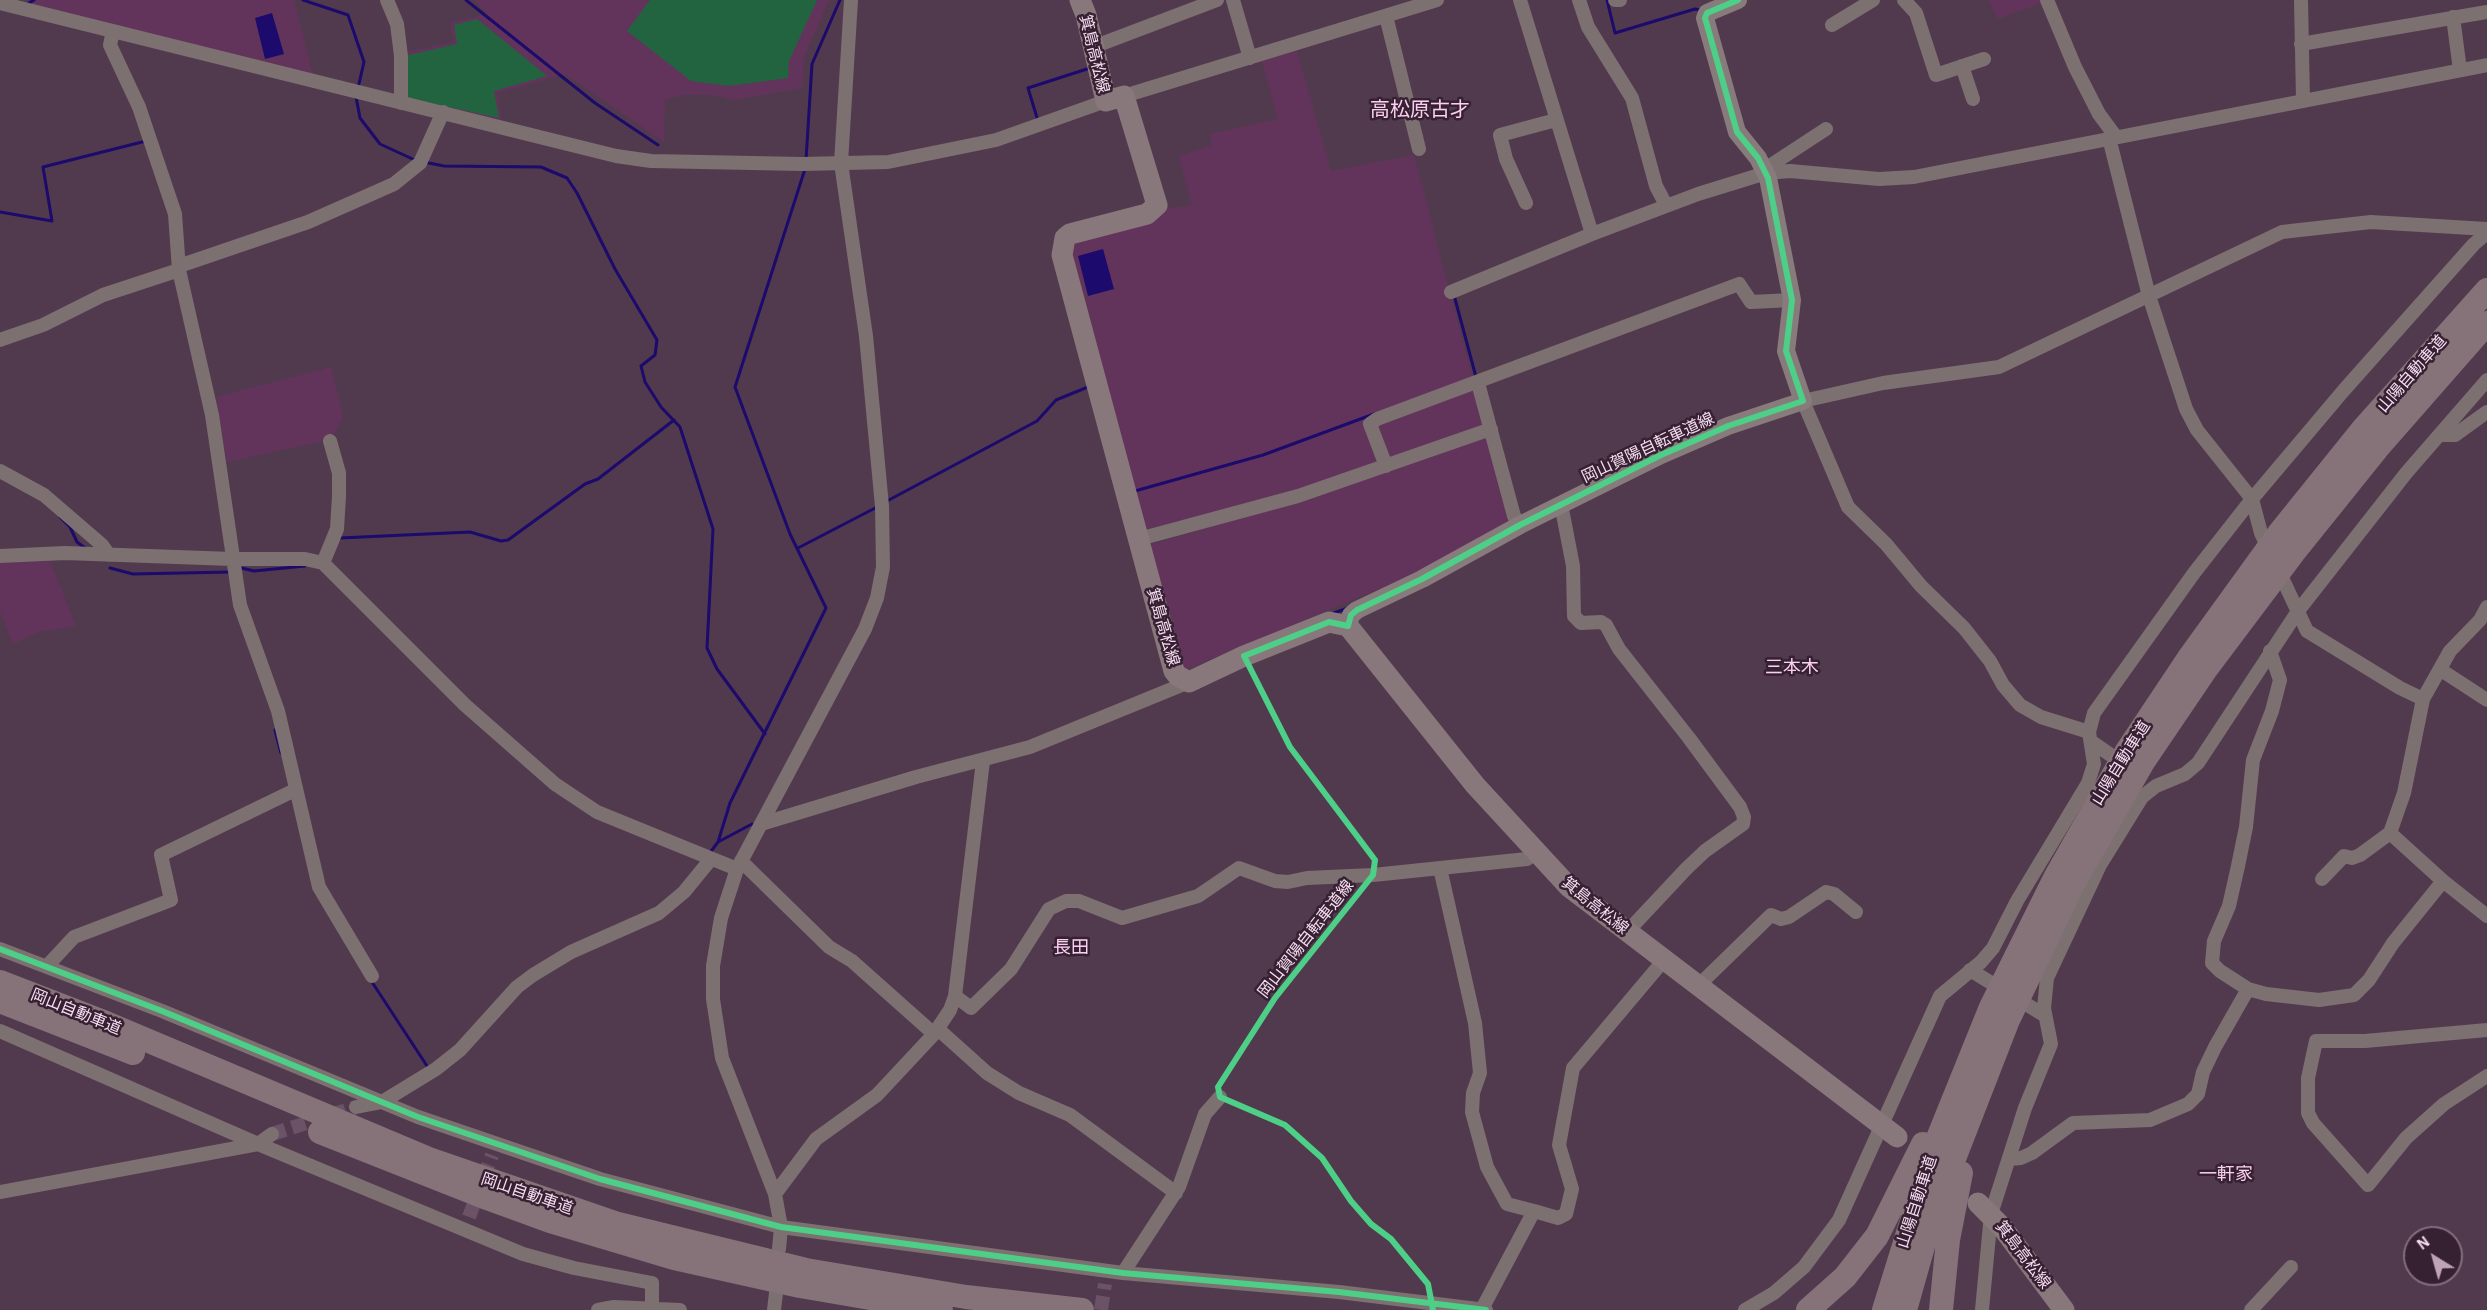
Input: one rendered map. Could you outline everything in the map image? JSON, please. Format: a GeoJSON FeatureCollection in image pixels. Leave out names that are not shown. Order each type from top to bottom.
{"type":"FeatureCollection","features":[{"type":"Feature","properties":{"kind":"highway","name":"山陽自動車道"},"geometry":{"type":"LineString","coordinates":[[1905,1310],[1935,1208],[2055,878],[2135,757],[2287,542],[2363,429],[2487,290]]}},
{"type":"Feature","properties":{"kind":"highway","name":"山陽自動車道"},"geometry":{"type":"LineString","coordinates":[[2287,542],[2380,445],[2487,323]]}},
{"type":"Feature","properties":{"kind":"highway","name":"山陽自動車道"},"geometry":{"type":"LineString","coordinates":[[1884,1310],[1936,1143],[2089,855],[2135,757]]}},
{"type":"Feature","properties":{"kind":"highway","name":"岡山自動車道"},"geometry":{"type":"LineString","coordinates":[[0,982],[106,1023],[429,1159],[495,1184],[618,1224],[806,1270],[966,1297],[1082,1310]]}},
{"type":"Feature","properties":{"kind":"highway","name":"岡山自動車道"},"geometry":{"type":"LineString","coordinates":[[0,1001],[108,1042],[425,1175],[550,1221],[674,1258],[737,1273],[941,1310]]}},
{"type":"Feature","properties":{"kind":"highway"},"geometry":{"type":"LineString","coordinates":[[1808,1310],[1845,1277],[1877,1236],[2004,1017]]}},
{"type":"Feature","properties":{"kind":"highway"},"geometry":{"type":"LineString","coordinates":[[1941,1310],[1948,1240],[1959,1181],[1982,1104],[2004,1017]]}},
{"type":"Feature","properties":{"kind":"main road","name":"箕島高松線"},"geometry":{"type":"LineString","coordinates":[[1080,0],[1093,47],[1157,205],[1147,214],[1070,234],[1065,238],[1062,255],[1139,539],[1183,680],[1329,622],[1348,626],[1475,785],[1569,887],[1890,1131]]}},
{"type":"Feature","properties":{"kind":"main road"},"geometry":{"type":"LineString","coordinates":[[1738,0],[1707,13],[1706,18],[1737,132],[1767,170],[1792,300],[1786,351],[1802,398]]}},
{"type":"Feature","properties":{"kind":"main road","name":"岡山賀陽自転車道線"},"geometry":{"type":"LineString","coordinates":[[1348,626],[1351,615],[1357,610],[1422,579],[1518,522],[1561,504],[1694,439],[1802,398]]}},
{"type":"Feature","properties":{"kind":"main road","name":"箕島高松線"},"geometry":{"type":"LineString","coordinates":[[1985,1209],[2064,1310]]}},
{"type":"Feature","properties":{"kind":"street"},"geometry":{"type":"LineString","coordinates":[[387,0],[397,24],[401,56],[400,103]]}},
{"type":"Feature","properties":{"kind":"street"},"geometry":{"type":"LineString","coordinates":[[779,1249],[781,1227],[775,1194],[728,1077],[714,1009],[715,945],[739,865],[874,608],[883,567],[882,505],[857,261],[841,163],[851,0]]}},
{"type":"Feature","properties":{"kind":"street"},"geometry":{"type":"LineString","coordinates":[[1093,47],[1218,0]]}},
{"type":"Feature","properties":{"kind":"street"},"geometry":{"type":"LineString","coordinates":[[1233,0],[1250,58]]}},
{"type":"Feature","properties":{"kind":"street"},"geometry":{"type":"LineString","coordinates":[[0,3],[616,156],[651,161],[841,163],[888,162],[939,154],[996,140],[1115,99],[1437,0]]}},
{"type":"Feature","properties":{"kind":"street"},"geometry":{"type":"LineString","coordinates":[[1520,0],[1591,231]]}},
{"type":"Feature","properties":{"kind":"street"},"geometry":{"type":"LineString","coordinates":[[1579,0],[1588,27],[1632,98],[1656,186],[1665,203]]}},
{"type":"Feature","properties":{"kind":"street"},"geometry":{"type":"LineString","coordinates":[[1615,0],[1620,0]]}},
{"type":"Feature","properties":{"kind":"street"},"geometry":{"type":"LineString","coordinates":[[1832,25],[1873,0]]}},
{"type":"Feature","properties":{"kind":"street"},"geometry":{"type":"LineString","coordinates":[[1904,0],[1916,13],[1936,75],[1984,58]]}},
{"type":"Feature","properties":{"kind":"street"},"geometry":{"type":"LineString","coordinates":[[2047,0],[2079,75],[2113,138],[2148,294],[2186,409],[2198,430],[2252,499],[2261,533],[2307,631],[2400,688],[2423,699]]}},
{"type":"Feature","properties":{"kind":"street"},"geometry":{"type":"LineString","coordinates":[[2301,0],[2303,99]]}},
{"type":"Feature","properties":{"kind":"street"},"geometry":{"type":"LineString","coordinates":[[2301,44],[2487,12]]}},
{"type":"Feature","properties":{"kind":"street"},"geometry":{"type":"LineString","coordinates":[[1386,16],[1419,149]]}},
{"type":"Feature","properties":{"kind":"street"},"geometry":{"type":"LineString","coordinates":[[2453,17],[2460,70]]}},
{"type":"Feature","properties":{"kind":"street"},"geometry":{"type":"LineString","coordinates":[[113,31],[110,45],[151,140],[175,214],[181,266],[216,438],[240,604],[281,726],[292,791],[321,891],[372,976]]}},
{"type":"Feature","properties":{"kind":"street"},"geometry":{"type":"LineString","coordinates":[[1453,292],[1591,231],[1665,203],[1767,170],[1879,179],[1914,177],[2303,99],[2487,65]]}},
{"type":"Feature","properties":{"kind":"street"},"geometry":{"type":"LineString","coordinates":[[1962,66],[1973,99]]}},
{"type":"Feature","properties":{"kind":"street"},"geometry":{"type":"LineString","coordinates":[[0,340],[43,325],[103,295],[308,222],[375,194],[404,178],[421,162],[443,112]]}},
{"type":"Feature","properties":{"kind":"street"},"geometry":{"type":"LineString","coordinates":[[1526,202],[1506,159],[1500,135],[1556,120]]}},
{"type":"Feature","properties":{"kind":"street"},"geometry":{"type":"LineString","coordinates":[[1767,170],[1826,129]]}},
{"type":"Feature","properties":{"kind":"street"},"geometry":{"type":"LineString","coordinates":[[2156,786],[2090,737],[2041,717],[2020,705],[2003,685],[1990,661],[1964,628],[1921,586],[1886,544],[1848,507],[1802,398],[1883,383],[1999,367],[2148,294],[2283,232],[2371,222],[2487,231]]}},
{"type":"Feature","properties":{"kind":"street"},"geometry":{"type":"LineString","coordinates":[[1745,1310],[1790,1280],[1817,1253],[1853,1195],[1890,1131],[1940,996],[1993,948],[2017,901],[2084,791],[2094,764],[2090,737],[2094,713],[2194,573],[2252,499],[2344,390],[2487,231]]}},
{"type":"Feature","properties":{"kind":"street"},"geometry":{"type":"LineString","coordinates":[[1386,466],[1370,424],[1377,419],[1739,284],[1751,302],[1792,300]]}},
{"type":"Feature","properties":{"kind":"street"},"geometry":{"type":"LineString","coordinates":[[1982,1310],[1985,1209],[2009,1159],[2051,1044],[2044,1015],[2047,978],[2079,904],[2137,804],[2156,786],[2185,774],[2198,763],[2298,611],[2368,521],[2487,381]]}},
{"type":"Feature","properties":{"kind":"street"},"geometry":{"type":"LineString","coordinates":[[1478,383],[1518,522]]}},
{"type":"Feature","properties":{"kind":"street"},"geometry":{"type":"LineString","coordinates":[[2440,435],[2455,435],[2487,411]]}},
{"type":"Feature","properties":{"kind":"street"},"geometry":{"type":"LineString","coordinates":[[1139,539],[1298,496],[1491,429]]}},
{"type":"Feature","properties":{"kind":"street"},"geometry":{"type":"LineString","coordinates":[[0,556],[109,555],[233,568],[317,561],[332,541],[337,529],[339,473],[330,441]]}},
{"type":"Feature","properties":{"kind":"street"},"geometry":{"type":"LineString","coordinates":[[0,471],[44,495],[102,545],[109,555]]}},
{"type":"Feature","properties":{"kind":"street"},"geometry":{"type":"LineString","coordinates":[[1561,504],[1573,566],[1574,616],[1581,623],[1601,622],[1606,625],[1619,649],[1689,738],[1740,807],[1744,817],[1743,824],[1692,863],[1627,932]]}},
{"type":"Feature","properties":{"kind":"street"},"geometry":{"type":"LineString","coordinates":[[317,561],[456,697],[555,784],[597,812],[708,858],[739,865],[829,947],[852,961],[987,1073],[1019,1093],[1070,1115],[1176,1193]]}},
{"type":"Feature","properties":{"kind":"street"},"geometry":{"type":"LineString","coordinates":[[2322,879],[2344,856],[2352,858],[2360,855],[2390,833],[2404,793],[2423,699],[2450,651],[2480,620],[2487,607]]}},
{"type":"Feature","properties":{"kind":"street"},"geometry":{"type":"LineString","coordinates":[[2270,651],[2280,680],[2272,711],[2253,760],[2246,827],[2229,906],[2214,941],[2212,963],[2220,971],[2248,989],[2297,999],[2338,998],[2354,995],[2369,980],[2393,943],[2443,881]]}},
{"type":"Feature","properties":{"kind":"street"},"geometry":{"type":"LineString","coordinates":[[2441,670],[2487,700]]}},
{"type":"Feature","properties":{"kind":"street"},"geometry":{"type":"LineString","coordinates":[[761,824],[916,777],[1030,747],[1183,680]]}},
{"type":"Feature","properties":{"kind":"street"},"geometry":{"type":"LineString","coordinates":[[775,1194],[816,1139],[869,1102],[936,1031],[955,996],[983,761]]}},
{"type":"Feature","properties":{"kind":"street"},"geometry":{"type":"LineString","coordinates":[[48,965],[74,937],[171,900],[161,855],[292,791]]}},
{"type":"Feature","properties":{"kind":"street"},"geometry":{"type":"LineString","coordinates":[[2390,833],[2443,881],[2487,916]]}},
{"type":"Feature","properties":{"kind":"street"},"geometry":{"type":"LineString","coordinates":[[955,996],[971,1008],[1011,969],[1049,909],[1066,900],[1079,901],[1122,918],[1198,896],[1239,868],[1275,881],[1288,882],[1314,877],[1373,875],[1527,859],[1536,852]]}},
{"type":"Feature","properties":{"kind":"street"},"geometry":{"type":"LineString","coordinates":[[356,1107],[382,1102],[450,1059],[517,987],[533,975],[571,951],[659,913],[684,892],[708,858]]}},
{"type":"Feature","properties":{"kind":"street"},"geometry":{"type":"LineString","coordinates":[[1440,868],[1475,1023],[1480,1073],[1473,1093],[1472,1112],[1487,1167],[1507,1204],[1558,1218],[1566,1214],[1572,1189],[1559,1145],[1573,1068],[1664,960]]}},
{"type":"Feature","properties":{"kind":"street"},"geometry":{"type":"LineString","coordinates":[[1699,985],[1771,915],[1785,918],[1826,892],[1834,894],[1856,912]]}},
{"type":"Feature","properties":{"kind":"street"},"geometry":{"type":"LineString","coordinates":[[0,949],[48,965],[494,1149],[781,1227],[1106,1278],[1123,1273],[1339,1292],[1484,1310],[1534,1211]]}},
{"type":"Feature","properties":{"kind":"street"},"geometry":{"type":"LineString","coordinates":[[1970,970],[2044,1015]]}},
{"type":"Feature","properties":{"kind":"street"},"geometry":{"type":"LineString","coordinates":[[2009,1159],[2021,1158],[2032,1153],[2073,1123],[2118,1119],[2143,1121],[2157,1119],[2188,1104],[2198,1094],[2203,1072],[2248,989]]}},
{"type":"Feature","properties":{"kind":"street"},"geometry":{"type":"LineString","coordinates":[[2487,1030],[2365,1041],[2316,1041],[2308,1078],[2308,1113],[2313,1123],[2368,1185],[2406,1138],[2444,1104],[2487,1076]]}},
{"type":"Feature","properties":{"kind":"street"},"geometry":{"type":"LineString","coordinates":[[0,1031],[258,1144],[522,1254],[574,1268],[652,1282],[652,1308]]}},
{"type":"Feature","properties":{"kind":"street"},"geometry":{"type":"LineString","coordinates":[[1123,1273],[1185,1177],[1205,1114],[1220,1097]]}},
{"type":"Feature","properties":{"kind":"street"},"geometry":{"type":"LineString","coordinates":[[0,1192],[258,1144],[272,1134]]}},
{"type":"Feature","properties":{"kind":"street"},"geometry":{"type":"LineString","coordinates":[[464,1230],[469,1217]]}},
{"type":"Feature","properties":{"kind":"street"},"geometry":{"type":"LineString","coordinates":[[2251,1310],[2291,1267]]}},
{"type":"Feature","properties":{"kind":"street"},"geometry":{"type":"LineString","coordinates":[[774,1310],[776,1293]]}},
{"type":"Feature","properties":{"kind":"street"},"geometry":{"type":"LineString","coordinates":[[598,1310],[652,1308],[680,1310]]}},
{"type":"Feature","properties":{"kind":"shaded area"},"geometry":{"type":"Polygon","coordinates":[[[38,0],[294,0],[313,76],[25,6],[38,0]]]}},
{"type":"Feature","properties":{"kind":"shaded area"},"geometry":{"type":"Polygon","coordinates":[[[475,0],[829,0],[804,57],[802,88],[733,100],[714,95],[686,94],[665,100],[664,142],[565,74],[497,93],[502,122],[404,98],[405,52],[454,42],[450,23],[487,14],[475,0]]]}},
{"type":"Feature","properties":{"kind":"shaded area"},"geometry":{"type":"Polygon","coordinates":[[[1988,0],[2040,0],[2041,3],[1998,19],[1988,0]]]}},
{"type":"Feature","properties":{"kind":"shaded area"},"geometry":{"type":"Polygon","coordinates":[[[272,13],[284,54],[265,59],[255,18],[272,13]]]}},
{"type":"Feature","properties":{"kind":"shaded area"},"geometry":{"type":"Polygon","coordinates":[[[1296,48],[1331,171],[1414,155],[1485,426],[1293,494],[1150,535],[1140,529],[1066,242],[1160,210],[1192,205],[1179,156],[1212,145],[1210,134],[1278,119],[1261,59],[1296,48]]]}},
{"type":"Feature","properties":{"kind":"shaded area"},"geometry":{"type":"Polygon","coordinates":[[[1103,249],[1114,289],[1088,296],[1078,256],[1103,249]]]}},
{"type":"Feature","properties":{"kind":"shaded area"},"geometry":{"type":"Polygon","coordinates":[[[331,367],[343,416],[335,433],[324,441],[227,462],[216,397],[331,367]]]}},
{"type":"Feature","properties":{"kind":"shaded area"},"geometry":{"type":"Polygon","coordinates":[[[1488,433],[1513,519],[1417,573],[1180,672],[1149,554],[1153,544],[1300,500],[1488,433]]]}},
{"type":"Feature","properties":{"kind":"shaded area"},"geometry":{"type":"Polygon","coordinates":[[[49,558],[76,626],[39,632],[13,644],[0,612],[0,560],[49,558]]]}},
{"type":"Feature","properties":{"kind":"green space"},"geometry":{"type":"Polygon","coordinates":[[[650,0],[817,0],[789,61],[788,78],[729,86],[691,81],[627,31],[650,0]]]}},
{"type":"Feature","properties":{"kind":"green space"},"geometry":{"type":"Polygon","coordinates":[[[477,19],[547,76],[494,91],[499,118],[408,98],[408,55],[457,44],[454,25],[477,19]]]}},
{"type":"Feature","properties":{"kind":"waterway"},"geometry":{"type":"LineString","coordinates":[[29,3],[34,0]]}},
{"type":"Feature","properties":{"kind":"waterway"},"geometry":{"type":"LineString","coordinates":[[303,0],[348,15],[364,62],[358,88]]}},
{"type":"Feature","properties":{"kind":"waterway"},"geometry":{"type":"LineString","coordinates":[[466,0],[595,103],[658,145]]}},
{"type":"Feature","properties":{"kind":"waterway"},"geometry":{"type":"LineString","coordinates":[[806,160],[812,64],[840,0]]}},
{"type":"Feature","properties":{"kind":"waterway"},"geometry":{"type":"LineString","coordinates":[[1607,0],[1615,33],[1695,9],[1701,10]]}},
{"type":"Feature","properties":{"kind":"waterway"},"geometry":{"type":"LineString","coordinates":[[1038,121],[1028,88],[1090,68]]}},
{"type":"Feature","properties":{"kind":"waterway"},"geometry":{"type":"LineString","coordinates":[[356,97],[360,118],[380,144],[417,161]]}},
{"type":"Feature","properties":{"kind":"waterway"},"geometry":{"type":"LineString","coordinates":[[0,212],[52,221],[43,167],[146,141]]}},
{"type":"Feature","properties":{"kind":"waterway"},"geometry":{"type":"LineString","coordinates":[[424,162],[444,166],[541,167],[567,178],[577,193],[615,269],[657,340],[655,355],[641,366],[645,382],[661,407],[680,427],[713,529],[707,648],[717,669],[765,734]]}},
{"type":"Feature","properties":{"kind":"waterway"},"geometry":{"type":"LineString","coordinates":[[718,842],[730,803],[826,608],[790,534],[735,387],[805,169]]}},
{"type":"Feature","properties":{"kind":"waterway"},"geometry":{"type":"LineString","coordinates":[[1454,295],[1476,377]]}},
{"type":"Feature","properties":{"kind":"waterway"},"geometry":{"type":"LineString","coordinates":[[887,501],[1037,421],[1056,400],[1088,387]]}},
{"type":"Feature","properties":{"kind":"waterway"},"geometry":{"type":"LineString","coordinates":[[1135,491],[1263,455],[1374,414]]}},
{"type":"Feature","properties":{"kind":"waterway"},"geometry":{"type":"LineString","coordinates":[[340,538],[470,532],[501,541],[508,540],[585,484],[598,479],[674,420]]}},
{"type":"Feature","properties":{"kind":"waterway"},"geometry":{"type":"LineString","coordinates":[[798,548],[879,506]]}},
{"type":"Feature","properties":{"kind":"waterway"},"geometry":{"type":"LineString","coordinates":[[60,517],[70,527],[77,542],[85,548]]}},
{"type":"Feature","properties":{"kind":"waterway"},"geometry":{"type":"LineString","coordinates":[[237,567],[254,571],[305,566]]}},
{"type":"Feature","properties":{"kind":"waterway"},"geometry":{"type":"LineString","coordinates":[[110,568],[133,574],[230,572]]}},
{"type":"Feature","properties":{"kind":"waterway"},"geometry":{"type":"LineString","coordinates":[[1331,614],[1348,608]]}},
{"type":"Feature","properties":{"kind":"waterway"},"geometry":{"type":"LineString","coordinates":[[278,728],[275,730],[281,753]]}},
{"type":"Feature","properties":{"kind":"waterway"},"geometry":{"type":"LineString","coordinates":[[709,854],[718,842],[752,824]]}},
{"type":"Feature","properties":{"kind":"waterway"},"geometry":{"type":"LineString","coordinates":[[370,979],[429,1069]]}},
{"type":"Feature","properties":{"kind":"tunnel"},"geometry":{"type":"LineString","coordinates":[[272,1134],[356,1107]]}},
{"type":"Feature","properties":{"kind":"tunnel"},"geometry":{"type":"LineString","coordinates":[[469,1217],[492,1155]]}},
{"type":"Feature","properties":{"kind":"tunnel"},"geometry":{"type":"LineString","coordinates":[[1101,1310],[1105,1284]]}},
{"type":"Feature","properties":{"kind":"cycle path"},"geometry":{"type":"LineString","coordinates":[[1433,1310],[1428,1284],[1391,1239],[1371,1224],[1351,1201],[1322,1158],[1285,1125],[1220,1097],[1218,1087],[1275,998],[1373,875],[1375,860],[1290,747],[1244,656],[1329,622],[1348,626],[1351,615],[1357,610],[1422,579],[1520,525],[1661,455],[1728,426],[1803,401],[1786,351],[1792,300],[1768,178],[1758,158],[1737,132],[1705,18],[1707,13],[1738,0]]}},
{"type":"Feature","properties":{"kind":"cycle path"},"geometry":{"type":"LineString","coordinates":[[0,949],[162,1011],[418,1117],[600,1179],[781,1227],[1123,1273],[1339,1292],[1486,1310]]}},
{"type":"Feature","properties":{"kind":"district","name":"高松原古才"},"geometry":{"type":"Point","coordinates":[1420,110]}},
{"type":"Feature","properties":{"kind":"district","name":"三本木"},"geometry":{"type":"Point","coordinates":[1792,668]}},
{"type":"Feature","properties":{"kind":"district","name":"長田"},"geometry":{"type":"Point","coordinates":[1071,948]}},
{"type":"Feature","properties":{"kind":"district","name":"一軒家"},"geometry":{"type":"Point","coordinates":[2226,1175]}}]}
